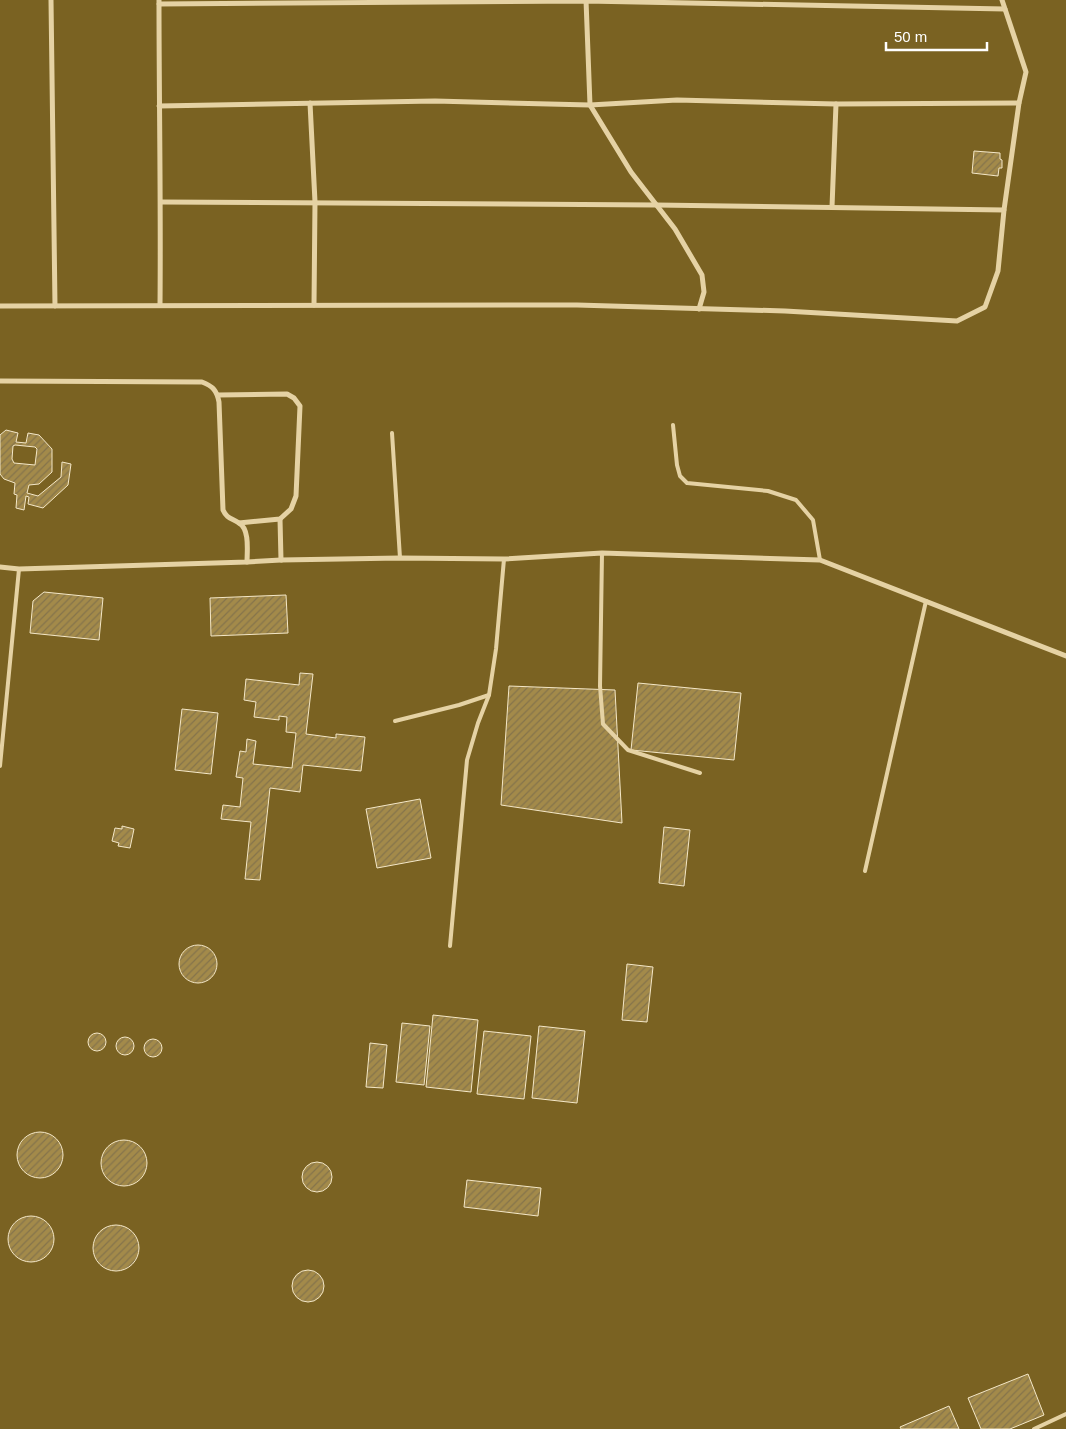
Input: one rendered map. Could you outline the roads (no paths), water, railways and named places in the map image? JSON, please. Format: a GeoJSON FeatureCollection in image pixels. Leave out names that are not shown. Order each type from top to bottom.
{"type":"FeatureCollection","features":[{"type":"Feature","properties":{"kind":"street"},"geometry":{"type":"LineString","coordinates":[[51,0],[55,306]]}},
{"type":"Feature","properties":{"kind":"street"},"geometry":{"type":"LineString","coordinates":[[160,305],[159,2],[586,0],[1005,8]]}},
{"type":"Feature","properties":{"kind":"street"},"geometry":{"type":"LineString","coordinates":[[586,0],[590,105],[631,172],[675,229],[702,275],[704,292],[698,309]]}},
{"type":"Feature","properties":{"kind":"street"},"geometry":{"type":"LineString","coordinates":[[0,306],[577,305],[785,311],[957,321],[985,307],[998,271],[1004,210],[1019,103],[1026,72],[1002,0]]}},
{"type":"Feature","properties":{"kind":"street"},"geometry":{"type":"LineString","coordinates":[[159,106],[435,101],[590,105],[677,100],[836,104],[1019,103]]}},
{"type":"Feature","properties":{"kind":"street"},"geometry":{"type":"LineString","coordinates":[[310,104],[314,202],[314,305]]}},
{"type":"Feature","properties":{"kind":"street"},"geometry":{"type":"LineString","coordinates":[[832,207],[836,104]]}},
{"type":"Feature","properties":{"kind":"street"},"geometry":{"type":"LineString","coordinates":[[161,202],[656,205],[1004,210]]}},
{"type":"Feature","properties":{"kind":"street"},"geometry":{"type":"LineString","coordinates":[[0,381],[202,382],[209,384],[218,395],[223,510],[229,519],[239,523],[246,531],[247,562]]}},
{"type":"Feature","properties":{"kind":"street"},"geometry":{"type":"LineString","coordinates":[[218,395],[287,394],[294,398],[300,406],[296,496],[291,509],[280,519],[239,523]]}},
{"type":"Feature","properties":{"kind":"street"},"geometry":{"type":"LineString","coordinates":[[280,519],[281,560]]}},
{"type":"Feature","properties":{"kind":"street"},"geometry":{"type":"LineString","coordinates":[[0,567],[19,569],[400,558],[504,559],[602,553],[820,560],[1066,656]]}},
{"type":"Feature","properties":{"kind":"lane"},"geometry":{"type":"LineString","coordinates":[[673,425],[677,465],[680,476],[687,484],[768,491],[796,500],[813,520],[820,560]]}},
{"type":"Feature","properties":{"kind":"lane"},"geometry":{"type":"LineString","coordinates":[[392,433],[400,558]]}},
{"type":"Feature","properties":{"kind":"lane"},"geometry":{"type":"LineString","coordinates":[[602,553],[600,686],[603,724],[628,750],[700,772]]}},
{"type":"Feature","properties":{"kind":"lane"},"geometry":{"type":"LineString","coordinates":[[450,946],[467,760],[489,695],[496,649],[504,559]]}},
{"type":"Feature","properties":{"kind":"lane"},"geometry":{"type":"LineString","coordinates":[[0,766],[19,569]]}},
{"type":"Feature","properties":{"kind":"lane"},"geometry":{"type":"LineString","coordinates":[[865,871],[926,601]]}},
{"type":"Feature","properties":{"kind":"lane"},"geometry":{"type":"LineString","coordinates":[[394,722],[489,695]]}},
{"type":"Feature","properties":{"kind":"lane"},"geometry":{"type":"LineString","coordinates":[[1034,1429],[1066,1414]]}}]}
